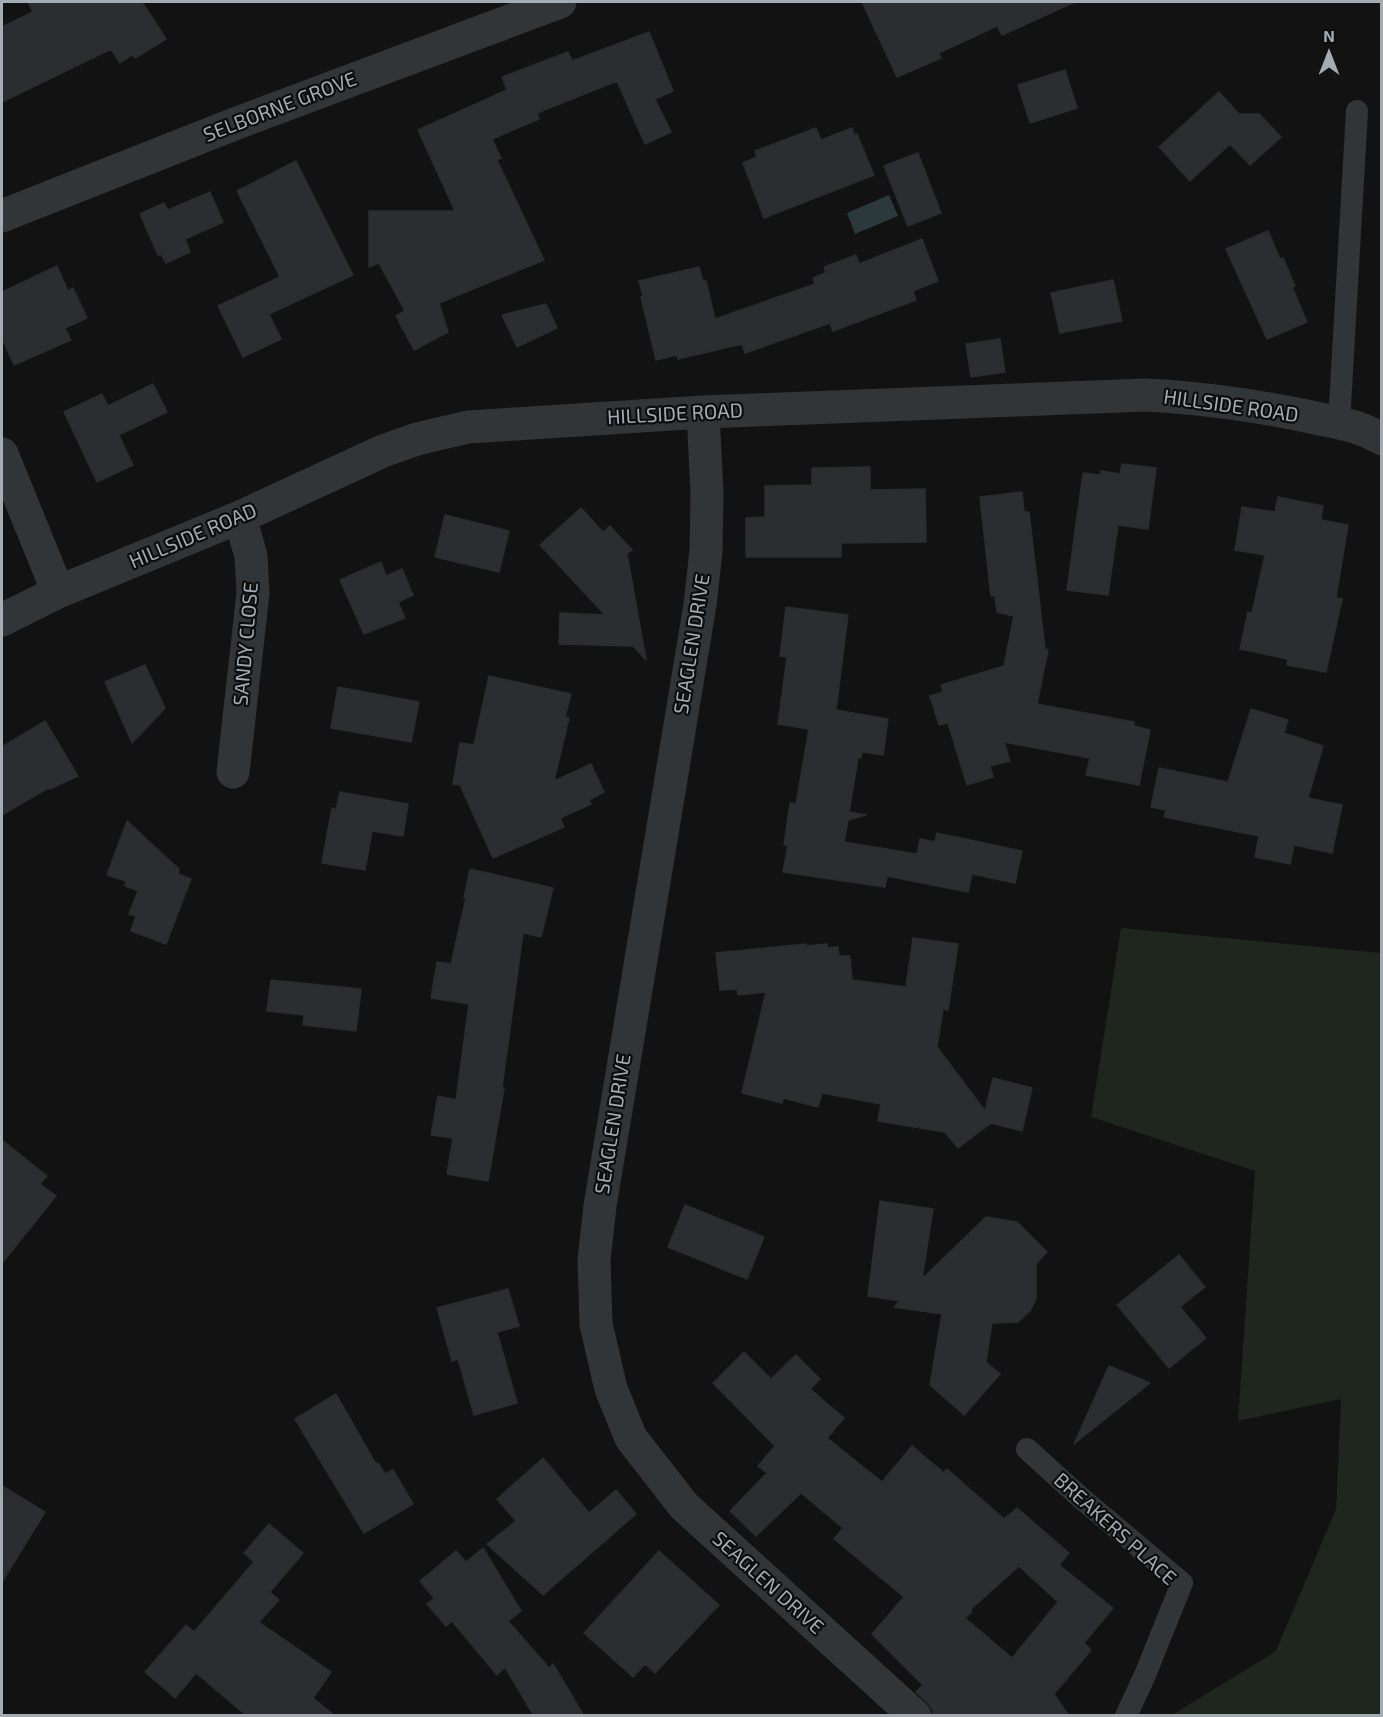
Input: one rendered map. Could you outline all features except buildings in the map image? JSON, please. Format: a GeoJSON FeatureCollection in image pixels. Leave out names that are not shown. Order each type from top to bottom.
{"type":"FeatureCollection","features":[{"type":"Feature","properties":{"kind":"street","name":"SELBORNE GROVE"},"geometry":{"type":"LineString","coordinates":[[2,216],[237,123],[560,2]]}},
{"type":"Feature","properties":{"kind":"street","name":"HILLSIDE ROAD"},"geometry":{"type":"LineString","coordinates":[[2,620],[58,592],[240,517],[383,451],[417,439],[468,427],[703,412],[1146,395],[1206,398],[1265,408],[1366,429],[1382,439]]}},
{"type":"Feature","properties":{"kind":"street","name":"SEAGLEN DRIVE"},"geometry":{"type":"LineString","coordinates":[[703,412],[707,493],[706,551],[700,605],[600,1206],[594,1260],[596,1324],[611,1389],[631,1438],[684,1506],[915,1716]]}},
{"type":"Feature","properties":{"kind":"street"},"geometry":{"type":"LineString","coordinates":[[2,454],[58,592]]}},
{"type":"Feature","properties":{"kind":"street","name":"SANDY CLOSE"},"geometry":{"type":"LineString","coordinates":[[234,772],[253,593],[251,556],[240,517]]}},
{"type":"Feature","properties":{"kind":"lane"},"geometry":{"type":"LineString","coordinates":[[1339,423],[1357,111]]}},
{"type":"Feature","properties":{"kind":"lane","name":"BREAKERS PLACE"},"geometry":{"type":"LineString","coordinates":[[1027,1449],[1182,1583],[1126,1716]]}},
{"type":"Feature","properties":{"kind":"shaded area"},"geometry":{"type":"Polygon","coordinates":[[[889,195],[898,216],[855,234],[847,213],[889,195]]]}},
{"type":"Feature","properties":{"kind":"shaded area"},"geometry":{"type":"Polygon","coordinates":[[[1121,928],[1381,953],[1381,1715],[1172,1715],[1276,1651],[1336,1509],[1341,1399],[1238,1421],[1255,1171],[1091,1117],[1121,928]]]}}]}
